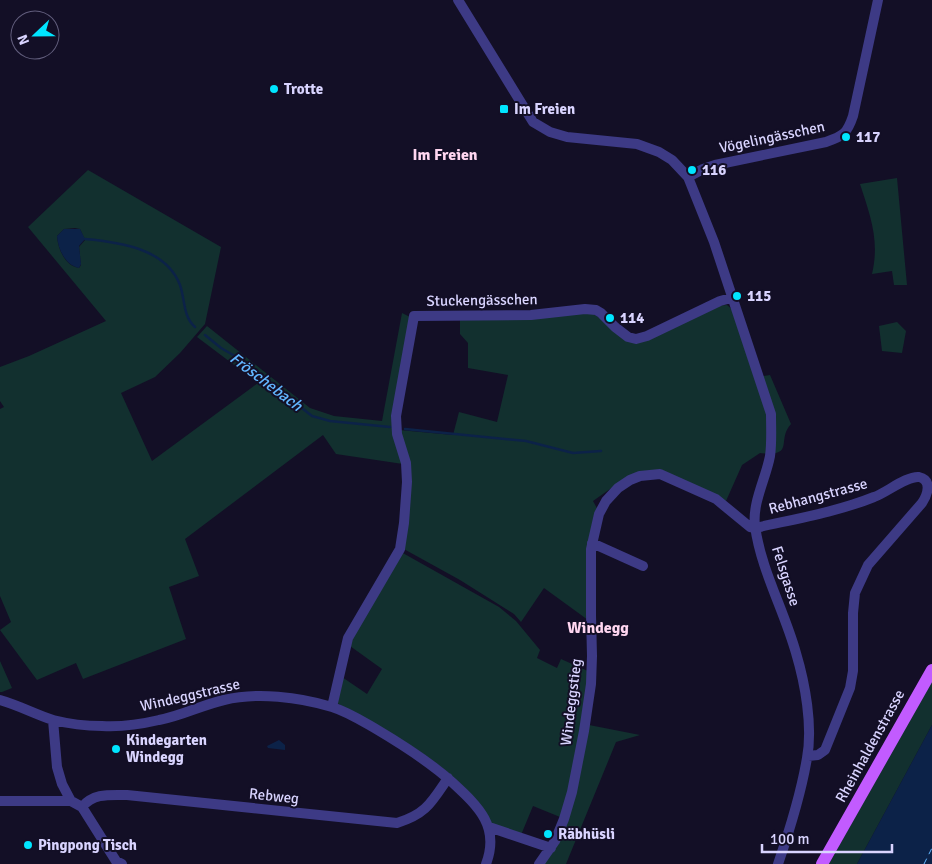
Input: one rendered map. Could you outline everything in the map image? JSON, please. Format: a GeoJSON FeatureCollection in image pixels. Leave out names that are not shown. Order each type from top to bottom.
{"type":"FeatureCollection","features":[{"type":"Feature","properties":{"kind":"main road","name":"Rheinhaldenstrasse"},"geometry":{"type":"LineString","coordinates":[[822,864],[932,670]]}},
{"type":"Feature","properties":{"kind":"street"},"geometry":{"type":"LineString","coordinates":[[458,0],[533,122],[550,132],[567,137],[637,144],[659,152],[672,160],[688,177]]}},
{"type":"Feature","properties":{"kind":"street","name":"Vögelingässchen"},"geometry":{"type":"LineString","coordinates":[[688,177],[715,165],[826,142],[841,137],[848,128],[853,116],[878,0]]}},
{"type":"Feature","properties":{"kind":"street","name":"Felsgasse"},"geometry":{"type":"LineString","coordinates":[[688,177],[714,242],[771,414],[772,437],[770,457],[756,515],[756,528],[762,556],[796,653],[804,687],[808,724],[808,756],[797,807],[778,864]]}},
{"type":"Feature","properties":{"kind":"street","name":"Stuckengässchen"},"geometry":{"type":"LineString","coordinates":[[332,707],[348,638],[400,550],[407,482],[406,463],[398,434],[396,416],[414,316],[531,315],[585,309],[596,310],[624,334],[636,339],[647,336],[720,301],[731,298]]}},
{"type":"Feature","properties":{"kind":"street","name":"Windeggstieg"},"geometry":{"type":"LineString","coordinates":[[539,864],[551,848],[564,819],[572,792],[589,701],[592,656],[592,543],[600,514],[606,501],[618,488],[630,480],[660,474],[716,499],[750,527],[756,528]]}},
{"type":"Feature","properties":{"kind":"street","name":"Rebhangstrasse"},"geometry":{"type":"LineString","coordinates":[[756,528],[858,504],[913,477],[922,478],[931,483]]}},
{"type":"Feature","properties":{"kind":"street"},"geometry":{"type":"LineString","coordinates":[[808,756],[818,755],[825,750],[850,688],[853,662],[852,613],[855,593],[868,565],[922,504],[929,494],[931,483]]}},
{"type":"Feature","properties":{"kind":"street"},"geometry":{"type":"LineString","coordinates":[[592,543],[643,566]]}},
{"type":"Feature","properties":{"kind":"street","name":"Windeggstrasse"},"geometry":{"type":"LineString","coordinates":[[0,700],[53,720],[104,726],[159,720],[222,700],[244,696],[283,697],[332,707],[357,718],[413,751],[448,778],[468,797],[489,827]]}},
{"type":"Feature","properties":{"kind":"street"},"geometry":{"type":"LineString","coordinates":[[53,720],[57,767],[62,784],[71,800],[82,807],[116,861],[122,864]]}},
{"type":"Feature","properties":{"kind":"street","name":"Rebweg"},"geometry":{"type":"LineString","coordinates":[[82,807],[89,800],[101,795],[127,794],[397,823],[414,817],[430,805],[448,778]]}},
{"type":"Feature","properties":{"kind":"street"},"geometry":{"type":"LineString","coordinates":[[0,802],[71,800]]}},
{"type":"Feature","properties":{"kind":"street"},"geometry":{"type":"LineString","coordinates":[[486,864],[490,853],[489,827],[551,848]]}},
{"type":"Feature","properties":{"kind":"green space"},"geometry":{"type":"Polygon","coordinates":[[[88,170],[221,247],[205,324],[180,353],[155,377],[121,393],[152,461],[258,383],[197,337],[207,326],[310,408],[334,416],[382,421],[402,313],[410,317],[392,423],[403,464],[336,454],[323,435],[185,539],[199,576],[169,587],[186,639],[83,679],[76,663],[37,680],[0,630],[11,622],[0,596],[0,409],[4,407],[0,401],[0,367],[106,321],[28,227],[88,170]],[[64,229],[57,236],[63,256],[74,267],[79,268],[81,265],[79,247],[85,240],[80,229],[64,229]]]}},
{"type":"Feature","properties":{"kind":"green space"},"geometry":{"type":"Polygon","coordinates":[[[897,178],[907,285],[894,285],[892,271],[872,274],[875,250],[873,228],[860,184],[897,178]]]}},
{"type":"Feature","properties":{"kind":"green space"},"geometry":{"type":"Polygon","coordinates":[[[727,305],[734,311],[757,377],[770,375],[791,424],[787,430],[782,450],[771,454],[760,453],[742,465],[726,501],[655,471],[627,477],[593,501],[599,512],[588,620],[544,588],[521,622],[514,614],[460,580],[402,548],[409,486],[399,430],[453,435],[459,412],[497,422],[508,375],[468,368],[468,343],[460,334],[460,319],[592,313],[635,342],[716,306],[727,305]]]}},
{"type":"Feature","properties":{"kind":"green space"},"geometry":{"type":"Polygon","coordinates":[[[897,322],[906,331],[902,353],[882,351],[879,326],[897,322]]]}},
{"type":"Feature","properties":{"kind":"green space"},"geometry":{"type":"Polygon","coordinates":[[[401,552],[499,607],[516,621],[540,650],[537,658],[557,668],[561,659],[590,672],[584,724],[640,735],[616,742],[566,864],[543,864],[565,819],[533,806],[521,835],[492,825],[480,805],[445,770],[402,740],[337,703],[342,677],[367,694],[382,669],[350,646],[401,552]]]}},
{"type":"Feature","properties":{"kind":"green space"},"geometry":{"type":"Polygon","coordinates":[[[0,661],[12,688],[2,692],[0,692],[0,661]]]}},
{"type":"Feature","properties":{"kind":"green space"},"geometry":{"type":"Polygon","coordinates":[[[932,678],[932,725],[857,864],[829,864],[932,678]]]}},
{"type":"Feature","properties":{"kind":"water"},"geometry":{"type":"Polygon","coordinates":[[[64,229],[80,229],[85,239],[79,246],[81,264],[79,268],[66,260],[59,246],[57,236],[64,229]]]}},
{"type":"Feature","properties":{"kind":"water"},"geometry":{"type":"Polygon","coordinates":[[[932,725],[932,864],[857,864],[932,725]]]}},
{"type":"Feature","properties":{"kind":"water"},"geometry":{"type":"Polygon","coordinates":[[[279,740],[285,745],[285,750],[268,748],[267,746],[279,740]]]}},
{"type":"Feature","properties":{"kind":"waterway","name":"Fröschebach"},"geometry":{"type":"LineString","coordinates":[[85,239],[112,242],[140,249],[164,263],[180,285],[186,313],[195,327]]}},
{"type":"Feature","properties":{"kind":"waterway","name":"Fröschebach"},"geometry":{"type":"LineString","coordinates":[[205,335],[221,348],[240,359],[312,416],[330,421],[390,427]]}},
{"type":"Feature","properties":{"kind":"waterway","name":"Fröschebach"},"geometry":{"type":"LineString","coordinates":[[405,429],[526,441],[573,453],[601,451]]}},
{"type":"Feature","properties":{"kind":"ferry route"},"geometry":{"type":"LineString","coordinates":[[924,864],[932,848]]}},
{"type":"Feature","properties":{"kind":"place","name":"Trotte"},"geometry":{"type":"Point","coordinates":[274,89]}},
{"type":"Feature","properties":{"kind":"place","name":"Im Freien"},"geometry":{"type":"Point","coordinates":[504,109]}},
{"type":"Feature","properties":{"kind":"place","name":"117"},"geometry":{"type":"Point","coordinates":[846,137]}},
{"type":"Feature","properties":{"kind":"place","name":"116"},"geometry":{"type":"Point","coordinates":[692,170]}},
{"type":"Feature","properties":{"kind":"place","name":"115"},"geometry":{"type":"Point","coordinates":[737,296]}},
{"type":"Feature","properties":{"kind":"place","name":"114"},"geometry":{"type":"Point","coordinates":[610,318]}},
{"type":"Feature","properties":{"kind":"place","name":"Kindegarten Windegg"},"geometry":{"type":"Point","coordinates":[116,749]}},
{"type":"Feature","properties":{"kind":"place","name":"Räbhüsli"},"geometry":{"type":"Point","coordinates":[548,834]}},
{"type":"Feature","properties":{"kind":"place","name":"Pingpong Tisch"},"geometry":{"type":"Point","coordinates":[28,845]}},
{"type":"Feature","properties":{"kind":"district","name":"Im Freien"},"geometry":{"type":"Point","coordinates":[445,155]}},
{"type":"Feature","properties":{"kind":"district","name":"Windegg"},"geometry":{"type":"Point","coordinates":[598,628]}}]}
